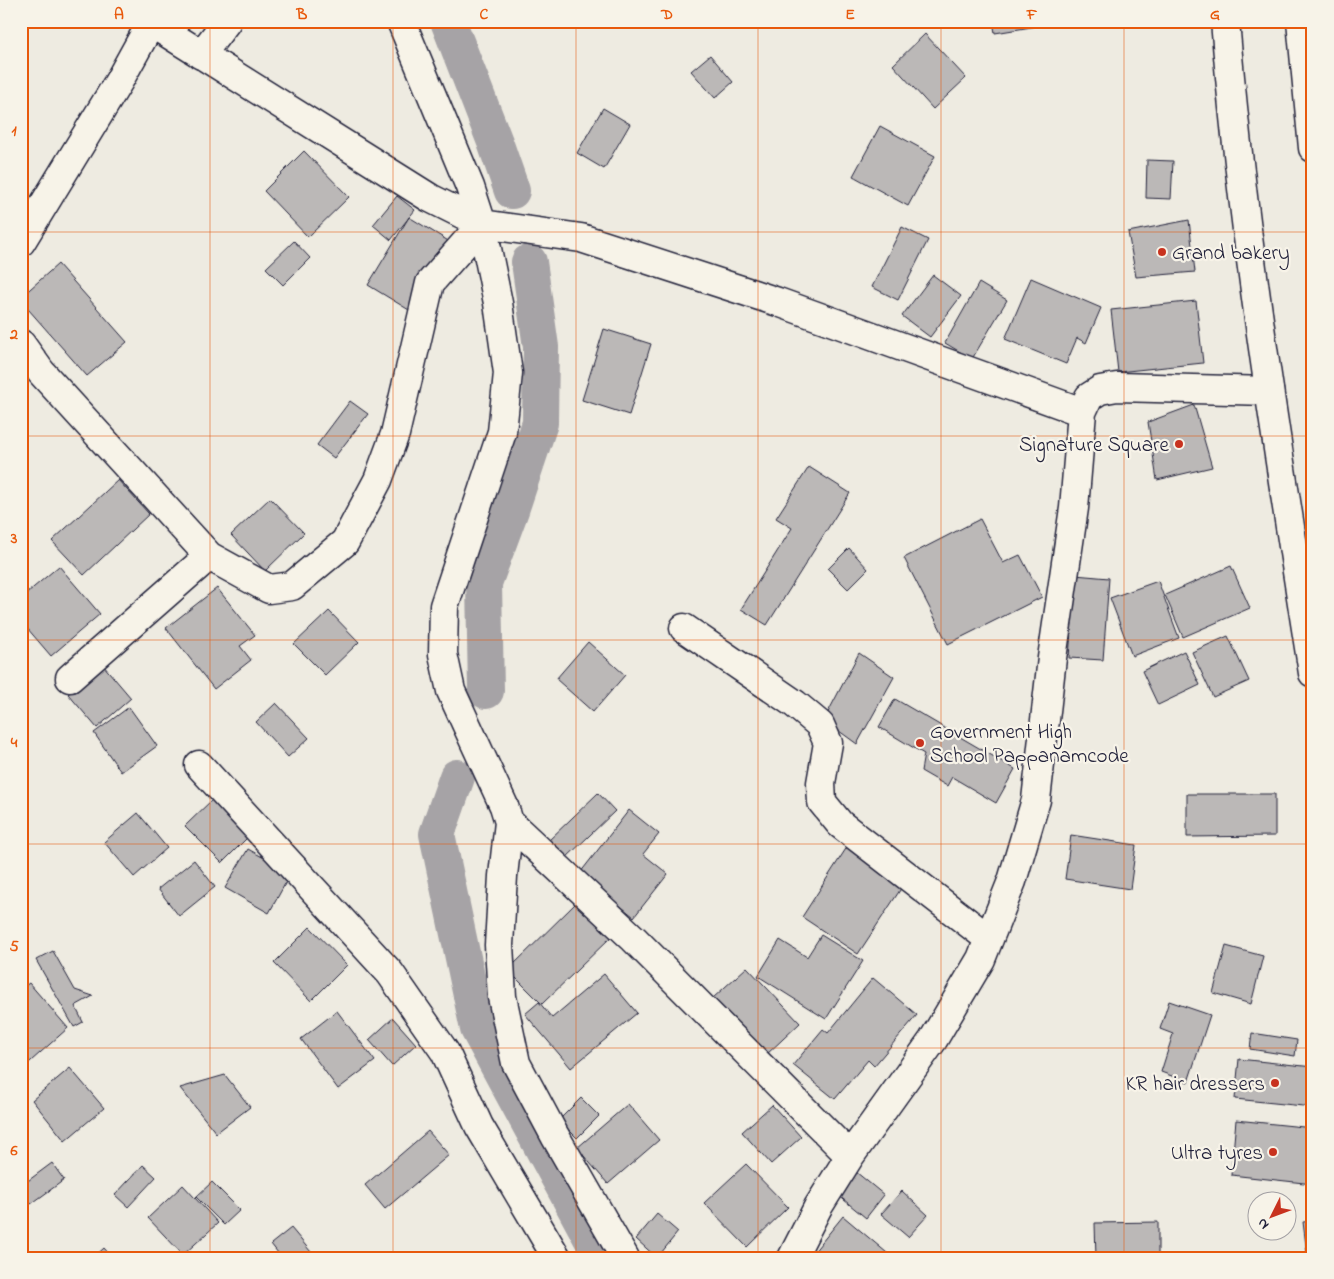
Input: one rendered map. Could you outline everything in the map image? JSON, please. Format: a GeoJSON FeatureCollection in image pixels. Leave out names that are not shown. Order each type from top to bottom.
{"type":"FeatureCollection","features":[{"type":"Feature","properties":{"kind":"street"},"geometry":{"type":"LineString","coordinates":[[201,55],[227,21]]}},
{"type":"Feature","properties":{"kind":"street"},"geometry":{"type":"LineString","coordinates":[[401,21],[470,187],[482,224],[498,303],[508,373],[502,432],[444,606],[443,654],[451,691],[504,806],[509,822],[503,876],[499,945],[502,997],[516,1063],[555,1136],[625,1258]]}},
{"type":"Feature","properties":{"kind":"street"},"geometry":{"type":"LineString","coordinates":[[1225,21],[1230,91],[1269,391],[1313,673]]}},
{"type":"Feature","properties":{"kind":"street"},"geometry":{"type":"LineString","coordinates":[[1301,21],[1313,148]]}},
{"type":"Feature","properties":{"kind":"street"},"geometry":{"type":"LineString","coordinates":[[21,242],[119,80],[149,22],[430,198],[482,224],[581,238],[778,302],[1082,412]]}},
{"type":"Feature","properties":{"kind":"street"},"geometry":{"type":"LineString","coordinates":[[21,344],[41,372],[209,556],[269,590],[292,586],[345,542],[378,480],[395,434],[430,283],[482,224]]}},
{"type":"Feature","properties":{"kind":"street"},"geometry":{"type":"LineString","coordinates":[[792,1258],[818,1207],[850,1156],[934,1040],[981,959],[1012,880],[1036,800],[1052,658],[1074,508],[1082,412],[1089,396],[1100,390],[1117,387],[1269,391]]}},
{"type":"Feature","properties":{"kind":"street"},"geometry":{"type":"LineString","coordinates":[[70,678],[209,556]]}},
{"type":"Feature","properties":{"kind":"street"},"geometry":{"type":"LineString","coordinates":[[684,628],[795,704],[820,725],[828,743],[821,784],[822,802],[840,824],[989,939]]}},
{"type":"Feature","properties":{"kind":"street"},"geometry":{"type":"LineString","coordinates":[[199,764],[390,973],[445,1052],[479,1126],[557,1258]]}},
{"type":"Feature","properties":{"kind":"street"},"geometry":{"type":"LineString","coordinates":[[509,822],[634,939],[850,1156]]}},
{"type":"Feature","properties":{"kind":"building"},"geometry":{"type":"Polygon","coordinates":[[[993,21],[1068,21],[995,33],[993,21]]]}},
{"type":"Feature","properties":{"kind":"building"},"geometry":{"type":"Polygon","coordinates":[[[925,34],[966,78],[933,109],[893,65],[925,34]]]}},
{"type":"Feature","properties":{"kind":"building"},"geometry":{"type":"Polygon","coordinates":[[[710,55],[733,82],[715,98],[691,71],[710,55]]]}},
{"type":"Feature","properties":{"kind":"building"},"geometry":{"type":"Polygon","coordinates":[[[603,108],[630,124],[604,169],[577,153],[603,108]]]}},
{"type":"Feature","properties":{"kind":"building"},"geometry":{"type":"Polygon","coordinates":[[[880,126],[935,156],[908,206],[853,176],[880,126]]]}},
{"type":"Feature","properties":{"kind":"building"},"geometry":{"type":"Polygon","coordinates":[[[304,151],[349,197],[308,237],[264,191],[304,151]]]}},
{"type":"Feature","properties":{"kind":"building"},"geometry":{"type":"Polygon","coordinates":[[[1147,160],[1173,161],[1171,199],[1146,198],[1147,160]]]}},
{"type":"Feature","properties":{"kind":"building"},"geometry":{"type":"Polygon","coordinates":[[[397,196],[415,210],[391,240],[373,225],[397,196]]]}},
{"type":"Feature","properties":{"kind":"building"},"geometry":{"type":"Polygon","coordinates":[[[409,217],[450,242],[409,310],[368,285],[409,217]]]}},
{"type":"Feature","properties":{"kind":"building","name":"Grand bakery"},"geometry":{"type":"Polygon","coordinates":[[[1189,220],[1195,272],[1136,277],[1128,232],[1189,220]]]}},
{"type":"Feature","properties":{"kind":"building"},"geometry":{"type":"Polygon","coordinates":[[[902,227],[928,240],[898,300],[872,287],[902,227]]]}},
{"type":"Feature","properties":{"kind":"building"},"geometry":{"type":"Polygon","coordinates":[[[294,241],[310,258],[283,285],[266,268],[294,241]]]}},
{"type":"Feature","properties":{"kind":"building"},"geometry":{"type":"Polygon","coordinates":[[[58,264],[127,342],[87,376],[21,301],[21,297],[58,264]]]}},
{"type":"Feature","properties":{"kind":"building"},"geometry":{"type":"Polygon","coordinates":[[[933,275],[961,296],[930,337],[902,316],[933,275]]]}},
{"type":"Feature","properties":{"kind":"building"},"geometry":{"type":"Polygon","coordinates":[[[1031,278],[1101,308],[1086,343],[1077,338],[1066,364],[1005,339],[1031,278]]]}},
{"type":"Feature","properties":{"kind":"building"},"geometry":{"type":"Polygon","coordinates":[[[979,283],[1007,300],[972,359],[945,343],[979,283]]]}},
{"type":"Feature","properties":{"kind":"building"},"geometry":{"type":"Polygon","coordinates":[[[1196,301],[1203,363],[1118,372],[1111,310],[1196,301]]]}},
{"type":"Feature","properties":{"kind":"building"},"geometry":{"type":"Polygon","coordinates":[[[604,329],[651,344],[629,415],[582,400],[604,329]]]}},
{"type":"Feature","properties":{"kind":"building"},"geometry":{"type":"Polygon","coordinates":[[[350,401],[368,414],[334,458],[317,445],[350,401]]]}},
{"type":"Feature","properties":{"kind":"building","name":"Signature Square"},"geometry":{"type":"Polygon","coordinates":[[[1194,405],[1212,467],[1157,480],[1148,422],[1194,405]]]}},
{"type":"Feature","properties":{"kind":"building"},"geometry":{"type":"Polygon","coordinates":[[[809,467],[850,493],[767,625],[741,609],[792,528],[776,518],[809,467]]]}},
{"type":"Feature","properties":{"kind":"building"},"geometry":{"type":"Polygon","coordinates":[[[118,480],[149,514],[84,575],[52,541],[118,480]]]}},
{"type":"Feature","properties":{"kind":"building"},"geometry":{"type":"Polygon","coordinates":[[[270,498],[304,533],[265,571],[231,535],[270,498]]]}},
{"type":"Feature","properties":{"kind":"building"},"geometry":{"type":"Polygon","coordinates":[[[980,519],[1003,563],[1020,555],[1042,597],[948,644],[904,558],[980,519]]]}},
{"type":"Feature","properties":{"kind":"building"},"geometry":{"type":"Polygon","coordinates":[[[849,548],[868,569],[848,589],[828,569],[849,548]]]}},
{"type":"Feature","properties":{"kind":"building"},"geometry":{"type":"Polygon","coordinates":[[[59,566],[100,614],[51,656],[21,621],[21,598],[59,566]]]}},
{"type":"Feature","properties":{"kind":"building"},"geometry":{"type":"Polygon","coordinates":[[[1231,566],[1250,608],[1183,637],[1165,595],[1231,566]]]}},
{"type":"Feature","properties":{"kind":"building"},"geometry":{"type":"Polygon","coordinates":[[[1075,575],[1109,578],[1103,660],[1069,658],[1075,575]]]}},
{"type":"Feature","properties":{"kind":"building"},"geometry":{"type":"Polygon","coordinates":[[[1158,581],[1179,638],[1132,656],[1110,598],[1158,581]]]}},
{"type":"Feature","properties":{"kind":"building"},"geometry":{"type":"Polygon","coordinates":[[[217,588],[255,635],[240,646],[251,660],[214,689],[166,628],[217,588]]]}},
{"type":"Feature","properties":{"kind":"building"},"geometry":{"type":"Polygon","coordinates":[[[329,611],[359,642],[325,675],[294,644],[329,611]]]}},
{"type":"Feature","properties":{"kind":"building"},"geometry":{"type":"Polygon","coordinates":[[[1228,636],[1249,681],[1213,697],[1192,652],[1228,636]]]}},
{"type":"Feature","properties":{"kind":"building"},"geometry":{"type":"Polygon","coordinates":[[[588,642],[625,675],[593,712],[556,679],[588,642]]]}},
{"type":"Feature","properties":{"kind":"building"},"geometry":{"type":"Polygon","coordinates":[[[1184,651],[1200,685],[1158,705],[1142,671],[1184,651]]]}},
{"type":"Feature","properties":{"kind":"building"},"geometry":{"type":"Polygon","coordinates":[[[859,653],[894,677],[857,744],[824,720],[859,653]]]}},
{"type":"Feature","properties":{"kind":"building"},"geometry":{"type":"Polygon","coordinates":[[[103,665],[131,698],[97,728],[68,694],[103,665]]]}},
{"type":"Feature","properties":{"kind":"building"},"geometry":{"type":"Polygon","coordinates":[[[895,699],[1015,769],[996,803],[952,777],[947,786],[921,771],[924,754],[879,727],[895,699]]]}},
{"type":"Feature","properties":{"kind":"building"},"geometry":{"type":"Polygon","coordinates":[[[276,703],[309,738],[288,757],[256,722],[276,703]]]}},
{"type":"Feature","properties":{"kind":"building"},"geometry":{"type":"Polygon","coordinates":[[[129,707],[157,746],[121,772],[94,733],[129,707]]]}},
{"type":"Feature","properties":{"kind":"building"},"geometry":{"type":"Polygon","coordinates":[[[598,793],[615,811],[564,860],[547,842],[598,793]]]}},
{"type":"Feature","properties":{"kind":"building"},"geometry":{"type":"Polygon","coordinates":[[[1187,794],[1275,794],[1275,836],[1187,837],[1187,794]]]}},
{"type":"Feature","properties":{"kind":"building"},"geometry":{"type":"Polygon","coordinates":[[[215,797],[251,834],[222,863],[185,826],[215,797]]]}},
{"type":"Feature","properties":{"kind":"building"},"geometry":{"type":"Polygon","coordinates":[[[629,810],[659,834],[643,854],[668,874],[634,917],[580,873],[629,810]]]}},
{"type":"Feature","properties":{"kind":"building"},"geometry":{"type":"Polygon","coordinates":[[[138,813],[167,848],[134,877],[104,842],[138,813]]]}},
{"type":"Feature","properties":{"kind":"building"},"geometry":{"type":"Polygon","coordinates":[[[1071,835],[1136,845],[1130,889],[1065,879],[1071,835]]]}},
{"type":"Feature","properties":{"kind":"building"},"geometry":{"type":"Polygon","coordinates":[[[849,844],[906,881],[858,954],[802,917],[849,844]]]}},
{"type":"Feature","properties":{"kind":"building"},"geometry":{"type":"Polygon","coordinates":[[[248,849],[291,873],[269,913],[225,888],[248,849]]]}},
{"type":"Feature","properties":{"kind":"building"},"geometry":{"type":"Polygon","coordinates":[[[194,860],[215,887],[179,916],[158,889],[194,860]]]}},
{"type":"Feature","properties":{"kind":"building"},"geometry":{"type":"Polygon","coordinates":[[[578,901],[612,936],[542,1004],[508,970],[578,901]]]}},
{"type":"Feature","properties":{"kind":"building"},"geometry":{"type":"Polygon","coordinates":[[[310,927],[347,965],[311,1001],[274,963],[310,927]]]}},
{"type":"Feature","properties":{"kind":"building"},"geometry":{"type":"Polygon","coordinates":[[[821,935],[863,961],[826,1019],[758,976],[780,940],[807,957],[821,935]]]}},
{"type":"Feature","properties":{"kind":"building"},"geometry":{"type":"Polygon","coordinates":[[[1226,946],[1263,956],[1251,1004],[1213,993],[1226,946]]]}},
{"type":"Feature","properties":{"kind":"building"},"geometry":{"type":"Polygon","coordinates":[[[53,951],[75,990],[93,996],[75,1006],[83,1022],[74,1027],[36,960],[53,951]]]}},
{"type":"Feature","properties":{"kind":"building"},"geometry":{"type":"Polygon","coordinates":[[[747,967],[800,1023],[766,1055],[713,998],[747,967]]]}},
{"type":"Feature","properties":{"kind":"building"},"geometry":{"type":"Polygon","coordinates":[[[604,974],[637,1013],[571,1068],[525,1014],[539,1002],[552,1018],[604,974]]]}},
{"type":"Feature","properties":{"kind":"building"},"geometry":{"type":"Polygon","coordinates":[[[873,978],[917,1015],[874,1066],[868,1060],[835,1099],[793,1065],[823,1029],[828,1033],[873,978]]]}},
{"type":"Feature","properties":{"kind":"building"},"geometry":{"type":"Polygon","coordinates":[[[29,983],[68,1028],[22,1069],[21,989],[29,983]]]}},
{"type":"Feature","properties":{"kind":"building"},"geometry":{"type":"Polygon","coordinates":[[[1169,1001],[1210,1015],[1188,1082],[1161,1072],[1173,1034],[1160,1029],[1169,1001]]]}},
{"type":"Feature","properties":{"kind":"building"},"geometry":{"type":"Polygon","coordinates":[[[337,1011],[375,1061],[338,1089],[301,1039],[337,1011]]]}},
{"type":"Feature","properties":{"kind":"building"},"geometry":{"type":"Polygon","coordinates":[[[393,1018],[416,1044],[392,1066],[369,1040],[393,1018]]]}},
{"type":"Feature","properties":{"kind":"building"},"geometry":{"type":"Polygon","coordinates":[[[1252,1033],[1297,1040],[1295,1056],[1250,1049],[1252,1033]]]}},
{"type":"Feature","properties":{"kind":"building","name":"KR hair dressers"},"geometry":{"type":"Polygon","coordinates":[[[1239,1059],[1313,1067],[1313,1107],[1235,1099],[1239,1059]]]}},
{"type":"Feature","properties":{"kind":"building"},"geometry":{"type":"Polygon","coordinates":[[[70,1068],[104,1108],[65,1141],[32,1100],[70,1068]]]}},
{"type":"Feature","properties":{"kind":"building"},"geometry":{"type":"Polygon","coordinates":[[[225,1075],[250,1107],[216,1133],[180,1088],[225,1075]]]}},
{"type":"Feature","properties":{"kind":"building"},"geometry":{"type":"Polygon","coordinates":[[[581,1098],[599,1116],[577,1138],[559,1120],[581,1098]]]}},
{"type":"Feature","properties":{"kind":"building"},"geometry":{"type":"Polygon","coordinates":[[[628,1104],[659,1140],[608,1184],[577,1148],[628,1104]]]}},
{"type":"Feature","properties":{"kind":"building"},"geometry":{"type":"Polygon","coordinates":[[[772,1105],[801,1137],[771,1164],[742,1132],[772,1105]]]}},
{"type":"Feature","properties":{"kind":"building","name":"Ultra tyres"},"geometry":{"type":"Polygon","coordinates":[[[1236,1120],[1313,1128],[1313,1184],[1231,1175],[1236,1120]]]}},
{"type":"Feature","properties":{"kind":"building"},"geometry":{"type":"Polygon","coordinates":[[[428,1131],[449,1155],[385,1209],[365,1185],[428,1131]]]}},
{"type":"Feature","properties":{"kind":"building"},"geometry":{"type":"Polygon","coordinates":[[[52,1163],[64,1180],[31,1204],[21,1191],[21,1186],[52,1163]]]}},
{"type":"Feature","properties":{"kind":"building"},"geometry":{"type":"Polygon","coordinates":[[[746,1164],[788,1207],[747,1247],[704,1203],[746,1164]]]}},
{"type":"Feature","properties":{"kind":"building"},"geometry":{"type":"Polygon","coordinates":[[[143,1165],[156,1177],[128,1207],[115,1195],[143,1165]]]}},
{"type":"Feature","properties":{"kind":"building"},"geometry":{"type":"Polygon","coordinates":[[[856,1172],[884,1195],[866,1218],[838,1195],[856,1172]]]}},
{"type":"Feature","properties":{"kind":"building"},"geometry":{"type":"Polygon","coordinates":[[[212,1182],[240,1210],[224,1225],[196,1197],[212,1182]]]}},
{"type":"Feature","properties":{"kind":"building"},"geometry":{"type":"Polygon","coordinates":[[[183,1185],[218,1223],[183,1255],[148,1218],[183,1185]]]}},
{"type":"Feature","properties":{"kind":"building"},"geometry":{"type":"Polygon","coordinates":[[[902,1191],[928,1215],[908,1237],[881,1214],[902,1191]]]}},
{"type":"Feature","properties":{"kind":"building"},"geometry":{"type":"Polygon","coordinates":[[[657,1214],[678,1232],[657,1258],[636,1239],[657,1214]]]}},
{"type":"Feature","properties":{"kind":"building"},"geometry":{"type":"Polygon","coordinates":[[[843,1216],[893,1258],[809,1258],[843,1216]]]}},
{"type":"Feature","properties":{"kind":"building"},"geometry":{"type":"Polygon","coordinates":[[[1313,1221],[1313,1254],[1307,1254],[1303,1222],[1313,1221]]]}},
{"type":"Feature","properties":{"kind":"building"},"geometry":{"type":"Polygon","coordinates":[[[1158,1222],[1158,1258],[1096,1258],[1095,1223],[1158,1222]]]}},
{"type":"Feature","properties":{"kind":"building"},"geometry":{"type":"Polygon","coordinates":[[[291,1228],[316,1258],[282,1258],[271,1244],[291,1228]]]}},
{"type":"Feature","properties":{"kind":"building"},"geometry":{"type":"Polygon","coordinates":[[[104,1248],[113,1258],[93,1258],[104,1248]]]}},
{"type":"Feature","properties":{"kind":"waterway"},"geometry":{"type":"LineString","coordinates":[[448,21],[512,191]]}},
{"type":"Feature","properties":{"kind":"waterway"},"geometry":{"type":"LineString","coordinates":[[486,691],[484,583],[540,423],[541,347],[529,262]]}},
{"type":"Feature","properties":{"kind":"waterway"},"geometry":{"type":"LineString","coordinates":[[457,777],[437,834],[478,1029],[602,1258]]}},
{"type":"Feature","properties":{"kind":"place","name":"Grand bakery"},"geometry":{"type":"Point","coordinates":[1162,252]}},
{"type":"Feature","properties":{"kind":"place","name":"Signature Square"},"geometry":{"type":"Point","coordinates":[1179,444]}},
{"type":"Feature","properties":{"kind":"place","name":"Government High School Pappanamcode"},"geometry":{"type":"Point","coordinates":[920,743]}},
{"type":"Feature","properties":{"kind":"place","name":"KR hair dressers"},"geometry":{"type":"Point","coordinates":[1275,1083]}},
{"type":"Feature","properties":{"kind":"place","name":"Ultra tyres"},"geometry":{"type":"Point","coordinates":[1273,1152]}}]}
